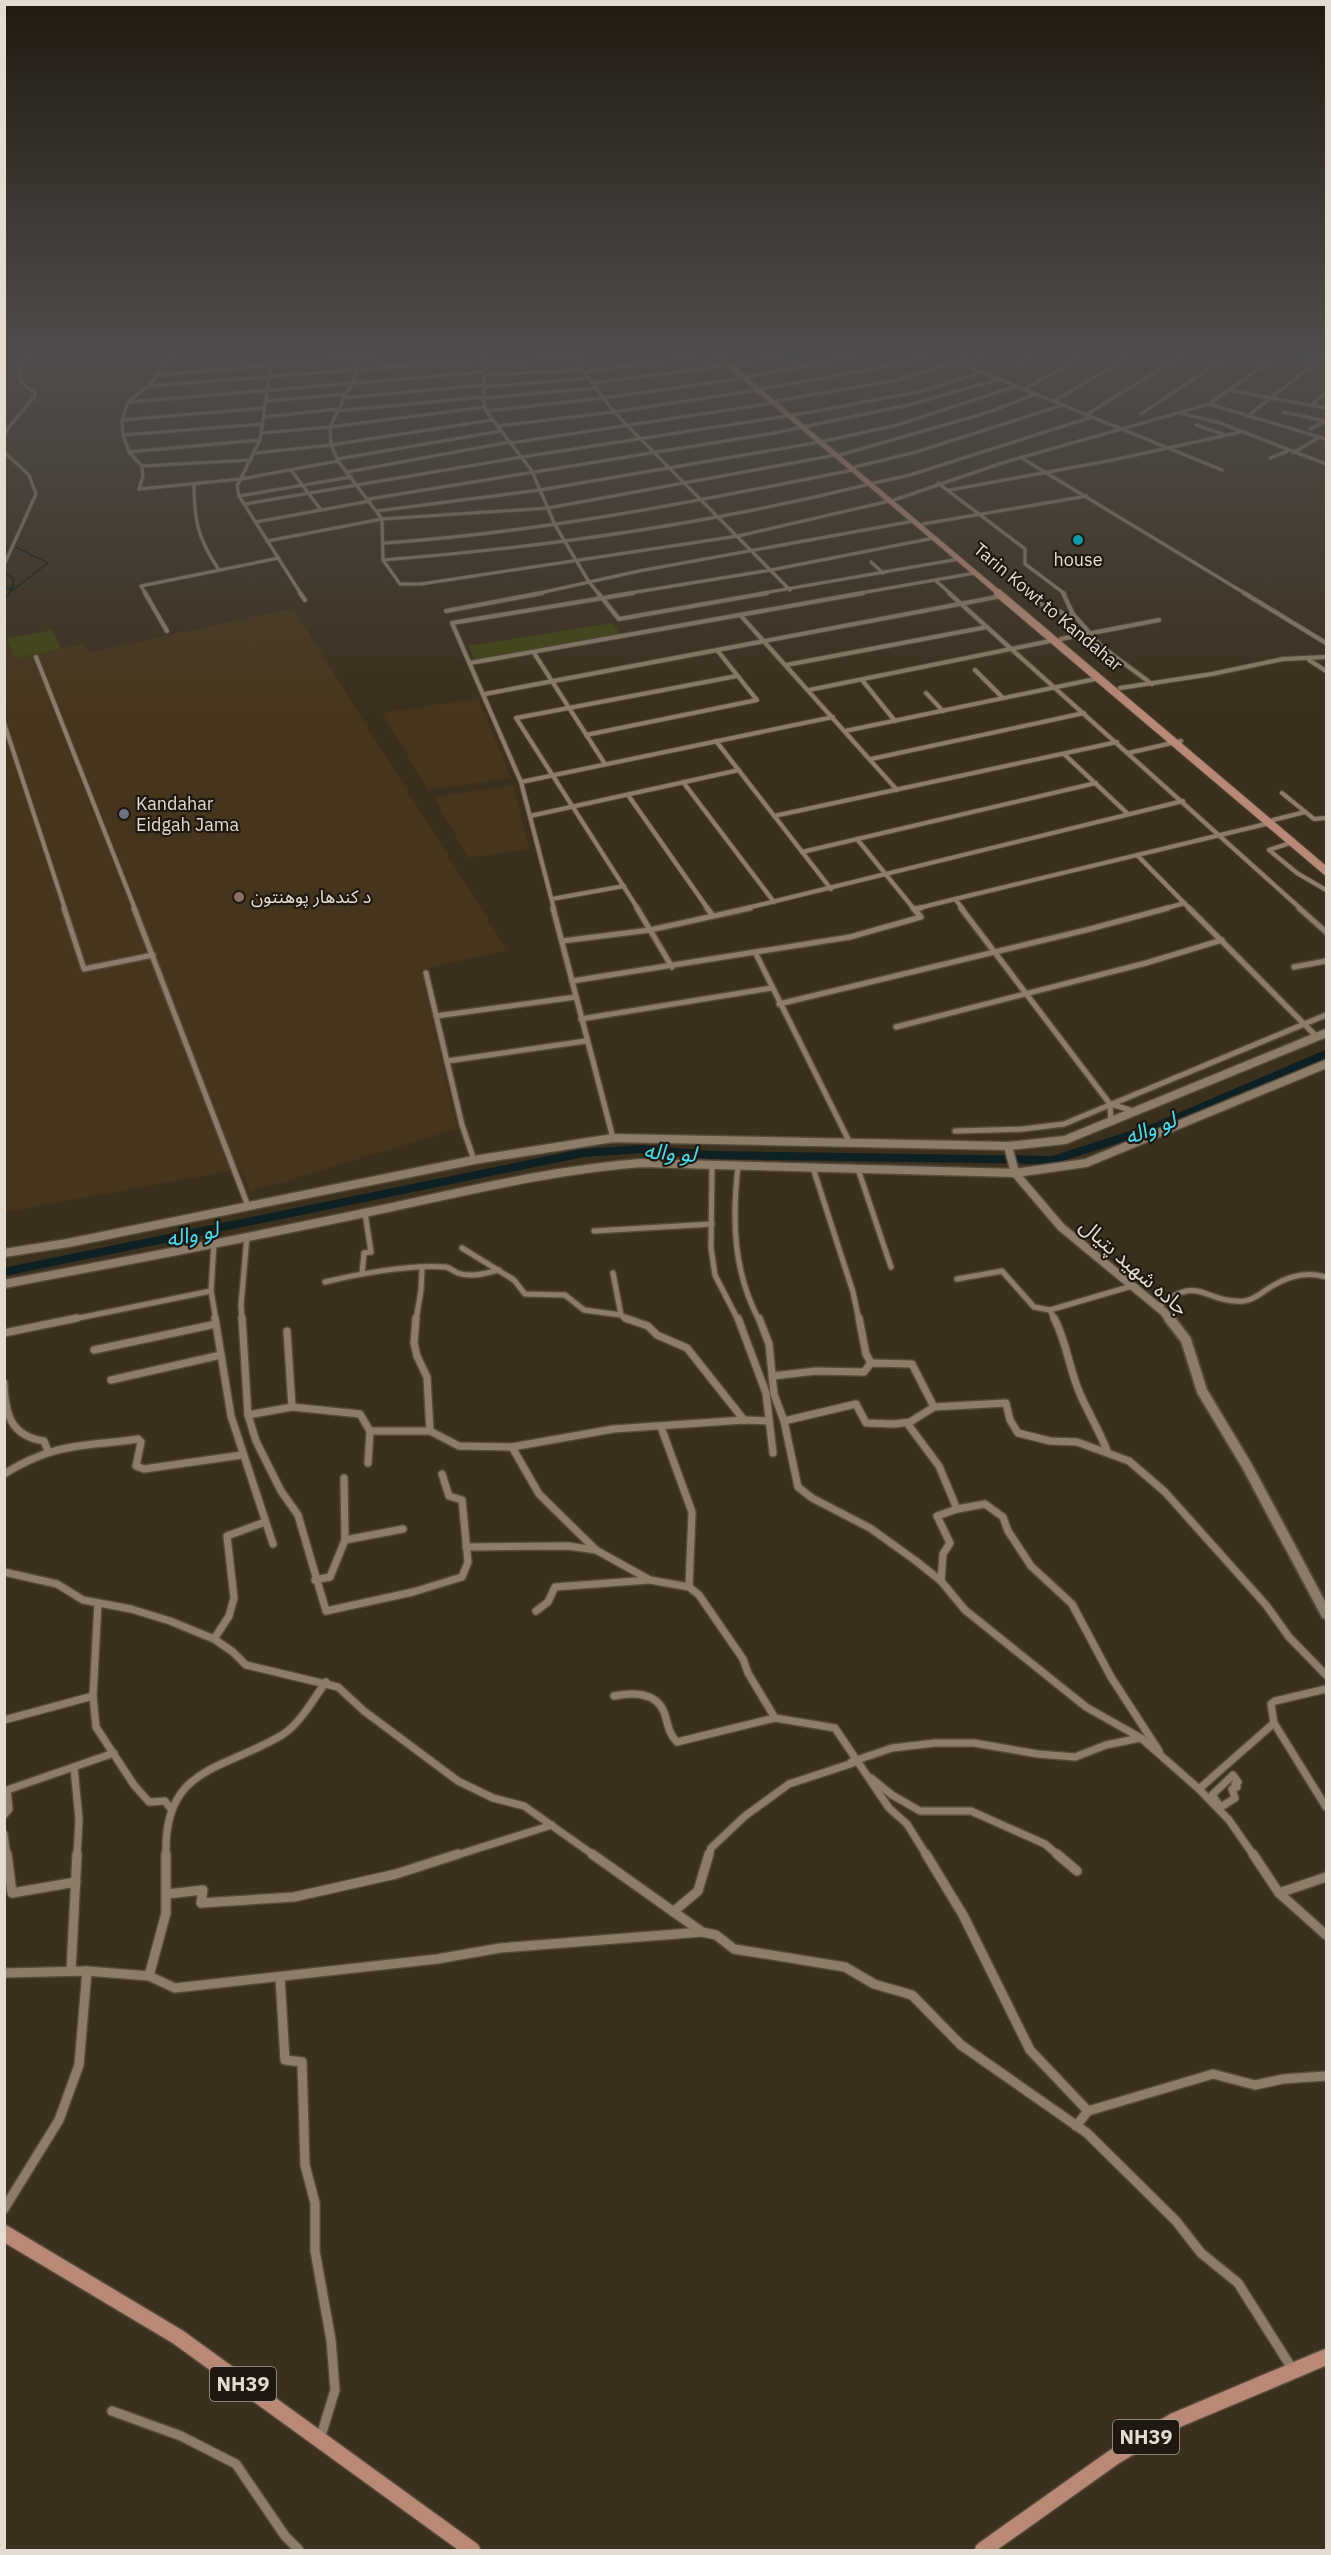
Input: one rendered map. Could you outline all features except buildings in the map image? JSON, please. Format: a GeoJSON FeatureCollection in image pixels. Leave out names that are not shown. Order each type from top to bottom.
{"type":"FeatureCollection","features":[{"type":"Feature","properties":{"kind":"main road","name":"Tarin Kowt to Kandahar"},"geometry":{"type":"LineString","coordinates":[[858,472],[923,524],[1002,596],[1120,688],[1178,742]]}},
{"type":"Feature","properties":{"kind":"main road","name":"Tarin Kowt to Kandahar"},"geometry":{"type":"LineString","coordinates":[[892,500],[1100,678],[1326,866]]}},
{"type":"Feature","properties":{"kind":"main road","name":"Tarin Kowt to Kandahar"},"geometry":{"type":"LineString","coordinates":[[1271,821],[1326,871]]}},
{"type":"Feature","properties":{"kind":"main road","name":"NH39"},"geometry":{"type":"LineString","coordinates":[[4,2233],[178,2337],[470,2550]]}},
{"type":"Feature","properties":{"kind":"main road","name":"NH39"},"geometry":{"type":"LineString","coordinates":[[984,2550],[1114,2457],[1174,2421],[1326,2357]]}},
{"type":"Feature","properties":{"kind":"street"},"geometry":{"type":"LineString","coordinates":[[4,565],[36,494],[35,483],[29,472]]}},
{"type":"Feature","properties":{"kind":"street"},"geometry":{"type":"LineString","coordinates":[[143,472],[139,489],[241,479],[279,472]]}},
{"type":"Feature","properties":{"kind":"street"},"geometry":{"type":"LineString","coordinates":[[245,472],[237,486],[239,496],[305,600]]}},
{"type":"Feature","properties":{"kind":"street"},"geometry":{"type":"LineString","coordinates":[[293,472],[321,510]]}},
{"type":"Feature","properties":{"kind":"street"},"geometry":{"type":"LineString","coordinates":[[347,472],[382,519],[385,543],[383,560],[400,584],[421,584],[738,536],[892,500],[973,472]]}},
{"type":"Feature","properties":{"kind":"street"},"geometry":{"type":"LineString","coordinates":[[245,504],[433,472]]}},
{"type":"Feature","properties":{"kind":"street"},"geometry":{"type":"LineString","coordinates":[[256,522],[525,472]]}},
{"type":"Feature","properties":{"kind":"street"},"geometry":{"type":"LineString","coordinates":[[533,472],[555,525],[589,582],[619,620],[959,559]]}},
{"type":"Feature","properties":{"kind":"street"},"geometry":{"type":"LineString","coordinates":[[377,511],[540,490],[645,472]]}},
{"type":"Feature","properties":{"kind":"street"},"geometry":{"type":"LineString","coordinates":[[674,472],[790,590]]}},
{"type":"Feature","properties":{"kind":"street"},"geometry":{"type":"LineString","coordinates":[[267,541],[382,519],[548,508],[744,472]]}},
{"type":"Feature","properties":{"kind":"street"},"geometry":{"type":"LineString","coordinates":[[385,543],[555,525],[703,501],[825,472]]}},
{"type":"Feature","properties":{"kind":"street"},"geometry":{"type":"LineString","coordinates":[[383,560],[459,555],[654,530],[720,518],[919,472]]}},
{"type":"Feature","properties":{"kind":"street"},"geometry":{"type":"LineString","coordinates":[[950,490],[1044,472]]}},
{"type":"Feature","properties":{"kind":"street"},"geometry":{"type":"LineString","coordinates":[[1045,472],[1326,643]]}},
{"type":"Feature","properties":{"kind":"street"},"geometry":{"type":"LineString","coordinates":[[239,496],[351,477]]}},
{"type":"Feature","properties":{"kind":"street"},"geometry":{"type":"LineString","coordinates":[[938,483],[1025,549],[1025,564],[1066,595],[1073,614],[1102,647],[1152,684]]}},
{"type":"Feature","properties":{"kind":"street"},"geometry":{"type":"LineString","coordinates":[[194,484],[195,530],[219,570]]}},
{"type":"Feature","properties":{"kind":"street"},"geometry":{"type":"LineString","coordinates":[[923,524],[1087,496]]}},
{"type":"Feature","properties":{"kind":"street"},"geometry":{"type":"LineString","coordinates":[[446,611],[501,602],[639,571],[914,521]]}},
{"type":"Feature","properties":{"kind":"street"},"geometry":{"type":"LineString","coordinates":[[613,1138],[586,1041],[521,782],[485,694],[452,623],[771,570],[934,538]]}},
{"type":"Feature","properties":{"kind":"street"},"geometry":{"type":"LineString","coordinates":[[167,631],[141,586],[279,558]]}},
{"type":"Feature","properties":{"kind":"street"},"geometry":{"type":"LineString","coordinates":[[871,562],[884,573]]}},
{"type":"Feature","properties":{"kind":"street"},"geometry":{"type":"LineString","coordinates":[[470,663],[936,581],[974,570]]}},
{"type":"Feature","properties":{"kind":"street"},"geometry":{"type":"LineString","coordinates":[[936,581],[1326,932]]}},
{"type":"Feature","properties":{"kind":"street"},"geometry":{"type":"LineString","coordinates":[[485,694],[1002,596]]}},
{"type":"Feature","properties":{"kind":"street"},"geometry":{"type":"LineString","coordinates":[[1039,603],[1051,611],[1059,611],[1066,615],[1073,614]]}},
{"type":"Feature","properties":{"kind":"street"},"geometry":{"type":"LineString","coordinates":[[742,616],[897,790]]}},
{"type":"Feature","properties":{"kind":"street"},"geometry":{"type":"LineString","coordinates":[[809,690],[1159,620]]}},
{"type":"Feature","properties":{"kind":"street"},"geometry":{"type":"LineString","coordinates":[[786,665],[987,627]]}},
{"type":"Feature","properties":{"kind":"street"},"geometry":{"type":"LineString","coordinates":[[586,735],[757,700],[717,650]]}},
{"type":"Feature","properties":{"kind":"street"},"geometry":{"type":"LineString","coordinates":[[534,653],[605,764]]}},
{"type":"Feature","properties":{"kind":"street"},"geometry":{"type":"LineString","coordinates":[[36,657],[248,1206]]}},
{"type":"Feature","properties":{"kind":"street"},"geometry":{"type":"LineString","coordinates":[[1120,688],[1283,659],[1308,660],[1326,657]]}},
{"type":"Feature","properties":{"kind":"street"},"geometry":{"type":"LineString","coordinates":[[1308,660],[1326,671]]}},
{"type":"Feature","properties":{"kind":"street"},"geometry":{"type":"LineString","coordinates":[[975,670],[1003,698]]}},
{"type":"Feature","properties":{"kind":"street"},"geometry":{"type":"LineString","coordinates":[[672,967],[624,886],[516,718],[737,676]]}},
{"type":"Feature","properties":{"kind":"street"},"geometry":{"type":"LineString","coordinates":[[845,731],[1100,678]]}},
{"type":"Feature","properties":{"kind":"street"},"geometry":{"type":"LineString","coordinates":[[862,680],[895,721]]}},
{"type":"Feature","properties":{"kind":"street"},"geometry":{"type":"LineString","coordinates":[[926,693],[943,711]]}},
{"type":"Feature","properties":{"kind":"street"},"geometry":{"type":"LineString","coordinates":[[871,759],[1084,713]]}},
{"type":"Feature","properties":{"kind":"street"},"geometry":{"type":"LineString","coordinates":[[521,782],[833,717]]}},
{"type":"Feature","properties":{"kind":"street"},"geometry":{"type":"LineString","coordinates":[[4,723],[84,969],[153,955]]}},
{"type":"Feature","properties":{"kind":"street"},"geometry":{"type":"LineString","coordinates":[[716,741],[831,889]]}},
{"type":"Feature","properties":{"kind":"street"},"geometry":{"type":"LineString","coordinates":[[774,816],[1117,742]]}},
{"type":"Feature","properties":{"kind":"street"},"geometry":{"type":"LineString","coordinates":[[1128,753],[1178,742]]}},
{"type":"Feature","properties":{"kind":"street"},"geometry":{"type":"LineString","coordinates":[[1064,754],[1128,814]]}},
{"type":"Feature","properties":{"kind":"street"},"geometry":{"type":"LineString","coordinates":[[530,816],[739,770]]}},
{"type":"Feature","properties":{"kind":"street"},"geometry":{"type":"LineString","coordinates":[[683,783],[774,902]]}},
{"type":"Feature","properties":{"kind":"street"},"geometry":{"type":"LineString","coordinates":[[802,852],[1096,783]]}},
{"type":"Feature","properties":{"kind":"street"},"geometry":{"type":"LineString","coordinates":[[1282,793],[1315,820],[1326,818]]}},
{"type":"Feature","properties":{"kind":"street"},"geometry":{"type":"LineString","coordinates":[[628,795],[713,916]]}},
{"type":"Feature","properties":{"kind":"street"},"geometry":{"type":"LineString","coordinates":[[562,941],[650,930],[713,916],[831,889],[1183,801]]}},
{"type":"Feature","properties":{"kind":"street"},"geometry":{"type":"LineString","coordinates":[[915,909],[1138,856],[1305,812]]}},
{"type":"Feature","properties":{"kind":"street"},"geometry":{"type":"LineString","coordinates":[[572,981],[756,954],[850,937],[921,917],[857,839]]}},
{"type":"Feature","properties":{"kind":"street"},"geometry":{"type":"LineString","coordinates":[[1293,842],[1269,850],[1297,873],[1326,890]]}},
{"type":"Feature","properties":{"kind":"street"},"geometry":{"type":"LineString","coordinates":[[1138,856],[1317,1037]]}},
{"type":"Feature","properties":{"kind":"street"},"geometry":{"type":"LineString","coordinates":[[552,899],[624,886]]}},
{"type":"Feature","properties":{"kind":"street"},"geometry":{"type":"LineString","coordinates":[[955,899],[1110,1104],[1111,1123]]}},
{"type":"Feature","properties":{"kind":"street"},"geometry":{"type":"LineString","coordinates":[[779,1004],[1086,930],[1185,903]]}},
{"type":"Feature","properties":{"kind":"street"},"geometry":{"type":"LineString","coordinates":[[896,1027],[1146,963],[1222,940]]}},
{"type":"Feature","properties":{"kind":"street"},"geometry":{"type":"LineString","coordinates":[[756,954],[849,1142]]}},
{"type":"Feature","properties":{"kind":"street"},"geometry":{"type":"LineString","coordinates":[[1294,967],[1326,961]]}},
{"type":"Feature","properties":{"kind":"street"},"geometry":{"type":"LineString","coordinates":[[426,973],[462,1125],[474,1160]]}},
{"type":"Feature","properties":{"kind":"street"},"geometry":{"type":"LineString","coordinates":[[581,1019],[772,988]]}},
{"type":"Feature","properties":{"kind":"street"},"geometry":{"type":"LineString","coordinates":[[436,1016],[576,997]]}},
{"type":"Feature","properties":{"kind":"street"},"geometry":{"type":"LineString","coordinates":[[955,1131],[1048,1128],[1064,1124],[1326,1015]]}},
{"type":"Feature","properties":{"kind":"street"},"geometry":{"type":"LineString","coordinates":[[4,1253],[474,1160],[613,1138],[849,1142],[1009,1149],[1065,1140],[1326,1033]]}},
{"type":"Feature","properties":{"kind":"street"},"geometry":{"type":"LineString","coordinates":[[447,1061],[586,1041]]}},
{"type":"Feature","properties":{"kind":"street"},"geometry":{"type":"LineString","coordinates":[[4,1284],[365,1213],[573,1168],[641,1163],[858,1169],[1052,1169],[1086,1163],[1141,1142],[1326,1064]]}},
{"type":"Feature","properties":{"kind":"street"},"geometry":{"type":"LineString","coordinates":[[1110,1104],[1137,1112]]}},
{"type":"Feature","properties":{"kind":"street","name":"جاده شهید پتیال"},"geometry":{"type":"LineString","coordinates":[[1009,1149],[1014,1169],[1061,1227],[1177,1325],[1186,1340],[1202,1391],[1247,1466],[1326,1614]]}},
{"type":"Feature","properties":{"kind":"street"},"geometry":{"type":"LineString","coordinates":[[712,1166],[711,1248],[715,1275],[736,1314],[766,1393],[773,1453]]}},
{"type":"Feature","properties":{"kind":"street"},"geometry":{"type":"LineString","coordinates":[[738,1166],[734,1199],[735,1245],[739,1267],[750,1301],[769,1342],[772,1376],[798,1487],[812,1498],[870,1528],[941,1581],[965,1610],[1086,1707],[1141,1738],[1199,1789],[1229,1820],[1279,1893],[1326,1935]]}},
{"type":"Feature","properties":{"kind":"street"},"geometry":{"type":"LineString","coordinates":[[813,1167],[854,1292],[866,1354],[871,1363]]}},
{"type":"Feature","properties":{"kind":"street"},"geometry":{"type":"LineString","coordinates":[[858,1169],[891,1267]]}},
{"type":"Feature","properties":{"kind":"street"},"geometry":{"type":"LineString","coordinates":[[362,1274],[364,1253],[372,1252],[365,1213]]}},
{"type":"Feature","properties":{"kind":"street"},"geometry":{"type":"LineString","coordinates":[[594,1231],[712,1224]]}},
{"type":"Feature","properties":{"kind":"street"},"geometry":{"type":"LineString","coordinates":[[247,1235],[241,1305],[249,1415],[256,1441],[281,1491],[298,1515],[315,1580],[326,1611],[386,1599],[459,1579],[464,1574],[468,1562],[462,1500],[449,1496],[442,1474]]}},
{"type":"Feature","properties":{"kind":"street"},"geometry":{"type":"LineString","coordinates":[[214,1242],[211,1291],[231,1416],[273,1544]]}},
{"type":"Feature","properties":{"kind":"street"},"geometry":{"type":"LineString","coordinates":[[462,1248],[514,1280],[525,1294],[561,1294],[584,1310],[621,1315],[629,1321],[648,1326],[657,1335],[687,1348],[744,1420]]}},
{"type":"Feature","properties":{"kind":"street"},"geometry":{"type":"LineString","coordinates":[[325,1282],[362,1274],[404,1269],[448,1267],[457,1273],[469,1276],[499,1270]]}},
{"type":"Feature","properties":{"kind":"street"},"geometry":{"type":"LineString","coordinates":[[422,1269],[423,1279],[415,1319],[416,1356],[424,1366],[428,1382],[430,1431]]}},
{"type":"Feature","properties":{"kind":"street"},"geometry":{"type":"LineString","coordinates":[[957,1279],[1002,1271],[1034,1307],[1050,1310],[1132,1286]]}},
{"type":"Feature","properties":{"kind":"street"},"geometry":{"type":"LineString","coordinates":[[613,1273],[621,1315]]}},
{"type":"Feature","properties":{"kind":"street"},"geometry":{"type":"LineString","coordinates":[[1158,1307],[1172,1295],[1181,1292],[1193,1290],[1220,1299],[1245,1301],[1298,1275],[1316,1273],[1326,1277]]}},
{"type":"Feature","properties":{"kind":"street"},"geometry":{"type":"LineString","coordinates":[[4,1334],[211,1291]]}},
{"type":"Feature","properties":{"kind":"street"},"geometry":{"type":"LineString","coordinates":[[1050,1310],[1064,1336],[1079,1392],[1099,1428],[1108,1453]]}},
{"type":"Feature","properties":{"kind":"street"},"geometry":{"type":"LineString","coordinates":[[94,1350],[216,1324]]}},
{"type":"Feature","properties":{"kind":"street"},"geometry":{"type":"LineString","coordinates":[[287,1331],[292,1407]]}},
{"type":"Feature","properties":{"kind":"street"},"geometry":{"type":"LineString","coordinates":[[111,1380],[221,1355]]}},
{"type":"Feature","properties":{"kind":"street"},"geometry":{"type":"LineString","coordinates":[[772,1376],[816,1371],[864,1372],[871,1363]]}},
{"type":"Feature","properties":{"kind":"street"},"geometry":{"type":"LineString","coordinates":[[871,1363],[912,1364],[934,1407]]}},
{"type":"Feature","properties":{"kind":"street"},"geometry":{"type":"LineString","coordinates":[[4,1383],[5,1408],[14,1425],[29,1439],[44,1441],[48,1451]]}},
{"type":"Feature","properties":{"kind":"street"},"geometry":{"type":"LineString","coordinates":[[784,1421],[856,1404],[866,1423],[897,1425],[923,1418],[934,1407],[1006,1402],[1010,1420],[1018,1432],[1050,1441],[1077,1442],[1129,1461],[1165,1492],[1266,1605],[1289,1636],[1326,1675]]}},
{"type":"Feature","properties":{"kind":"street"},"geometry":{"type":"LineString","coordinates":[[249,1415],[292,1407],[360,1414],[370,1431],[368,1463]]}},
{"type":"Feature","properties":{"kind":"street"},"geometry":{"type":"LineString","coordinates":[[370,1431],[430,1431],[459,1446],[512,1447],[613,1429],[744,1420],[768,1421]]}},
{"type":"Feature","properties":{"kind":"street"},"geometry":{"type":"LineString","coordinates":[[907,1423],[939,1466],[957,1509]]}},
{"type":"Feature","properties":{"kind":"street"},"geometry":{"type":"LineString","coordinates":[[661,1427],[692,1512],[689,1587]]}},
{"type":"Feature","properties":{"kind":"street"},"geometry":{"type":"LineString","coordinates":[[4,1474],[48,1451],[81,1444],[108,1444],[138,1439],[141,1442],[136,1466],[144,1469],[242,1455]]}},
{"type":"Feature","properties":{"kind":"street"},"geometry":{"type":"LineString","coordinates":[[512,1447],[538,1494],[596,1550],[650,1580]]}},
{"type":"Feature","properties":{"kind":"street"},"geometry":{"type":"LineString","coordinates":[[315,1580],[330,1577],[345,1540],[344,1478]]}},
{"type":"Feature","properties":{"kind":"street"},"geometry":{"type":"LineString","coordinates":[[941,1581],[942,1554],[950,1543],[937,1516],[957,1509],[985,1504],[1003,1517],[1008,1531],[1031,1566],[1072,1604],[1111,1677],[1162,1757]]}},
{"type":"Feature","properties":{"kind":"street"},"geometry":{"type":"LineString","coordinates":[[214,1639],[229,1616],[234,1598],[227,1536],[265,1522]]}},
{"type":"Feature","properties":{"kind":"street"},"geometry":{"type":"LineString","coordinates":[[345,1540],[403,1529]]}},
{"type":"Feature","properties":{"kind":"street"},"geometry":{"type":"LineString","coordinates":[[466,1547],[568,1546],[596,1550]]}},
{"type":"Feature","properties":{"kind":"street"},"geometry":{"type":"LineString","coordinates":[[4,1572],[57,1584],[83,1600],[131,1609],[214,1639],[233,1652],[246,1665],[326,1682],[338,1687],[364,1711],[458,1781],[493,1798],[525,1806],[702,1932]]}},
{"type":"Feature","properties":{"kind":"street"},"geometry":{"type":"LineString","coordinates":[[536,1611],[548,1602],[555,1587],[650,1580],[689,1587],[699,1595],[743,1659],[748,1673],[775,1718]]}},
{"type":"Feature","properties":{"kind":"street"},"geometry":{"type":"LineString","coordinates":[[98,1603],[93,1696],[96,1727],[134,1785],[149,1802],[168,1805]]}},
{"type":"Feature","properties":{"kind":"street"},"geometry":{"type":"LineString","coordinates":[[149,1976],[163,1935],[167,1894],[168,1805],[205,1772],[285,1734],[326,1682]]}},
{"type":"Feature","properties":{"kind":"street"},"geometry":{"type":"LineString","coordinates":[[1326,1689],[1272,1702],[1274,1723],[1326,1807]]}},
{"type":"Feature","properties":{"kind":"street"},"geometry":{"type":"LineString","coordinates":[[614,1695],[631,1692],[656,1699],[662,1707],[672,1737],[677,1742],[775,1718],[835,1728],[856,1762],[890,1808],[907,1824],[963,1915],[1030,2050],[1088,2110]]}},
{"type":"Feature","properties":{"kind":"street"},"geometry":{"type":"LineString","coordinates":[[4,1720],[93,1696]]}},
{"type":"Feature","properties":{"kind":"street"},"geometry":{"type":"LineString","coordinates":[[1199,1789],[1274,1723]]}},
{"type":"Feature","properties":{"kind":"street"},"geometry":{"type":"LineString","coordinates":[[1077,1871],[1045,1844],[971,1811],[920,1811],[892,1795],[851,1762],[892,1748],[935,1743],[974,1743],[1038,1754],[1075,1756],[1106,1745],[1141,1738]]}},
{"type":"Feature","properties":{"kind":"street"},"geometry":{"type":"LineString","coordinates":[[4,1815],[9,1809],[7,1790],[114,1754]]}},
{"type":"Feature","properties":{"kind":"street"},"geometry":{"type":"LineString","coordinates":[[673,1912],[698,1891],[711,1848],[770,1796],[789,1784],[856,1762]]}},
{"type":"Feature","properties":{"kind":"street"},"geometry":{"type":"LineString","coordinates":[[71,1971],[79,1820],[74,1768]]}},
{"type":"Feature","properties":{"kind":"street"},"geometry":{"type":"LineString","coordinates":[[167,1894],[203,1890],[201,1903],[294,1897],[396,1874],[552,1825]]}},
{"type":"Feature","properties":{"kind":"street"},"geometry":{"type":"LineString","coordinates":[[4,1834],[12,1893],[76,1882]]}},
{"type":"Feature","properties":{"kind":"street"},"geometry":{"type":"LineString","coordinates":[[1279,1893],[1326,1877]]}},
{"type":"Feature","properties":{"kind":"street"},"geometry":{"type":"LineString","coordinates":[[4,1973],[87,1971],[149,1976],[175,1988],[437,1959],[500,1948],[702,1932],[716,1935],[734,1949],[844,1967],[874,1984],[912,1995],[961,2045],[1087,2133],[1176,2221],[1201,2253],[1238,2283],[1294,2371]]}},
{"type":"Feature","properties":{"kind":"street"},"geometry":{"type":"LineString","coordinates":[[4,2209],[59,2120],[79,2065],[87,1971]]}},
{"type":"Feature","properties":{"kind":"street"},"geometry":{"type":"LineString","coordinates":[[280,1977],[285,2060],[302,2062],[305,2165],[315,2203],[315,2251],[331,2340],[335,2390],[320,2440]]}},
{"type":"Feature","properties":{"kind":"street"},"geometry":{"type":"LineString","coordinates":[[1076,2126],[1088,2110],[1213,2074],[1255,2085],[1283,2079],[1326,2076]]}},
{"type":"Feature","properties":{"kind":"street"},"geometry":{"type":"LineString","coordinates":[[112,2411],[182,2436],[236,2464],[285,2536],[299,2550]]}},
{"type":"Feature","properties":{"kind":"shaded area","name":"د کندهار پوهنتون"},"geometry":{"type":"Polygon","coordinates":[[[293,608],[507,950],[421,970],[457,1129],[250,1192],[241,1169],[5,1212],[5,639],[53,630],[62,648],[84,644],[88,653],[293,608]]]}},
{"type":"Feature","properties":{"kind":"shaded area"},"geometry":{"type":"Polygon","coordinates":[[[478,698],[511,778],[428,790],[382,713],[478,698]]]}},
{"type":"Feature","properties":{"kind":"shaded area"},"geometry":{"type":"Polygon","coordinates":[[[513,785],[529,849],[468,858],[434,797],[513,785]]]}},
{"type":"Feature","properties":{"kind":"green space"},"geometry":{"type":"Polygon","coordinates":[[[613,623],[621,636],[475,660],[468,646],[613,623]]]}},
{"type":"Feature","properties":{"kind":"green space"},"geometry":{"type":"Polygon","coordinates":[[[52,630],[60,649],[15,658],[7,639],[52,630]]]}},
{"type":"Feature","properties":{"kind":"waterway"},"geometry":{"type":"LineString","coordinates":[[4,544],[8,548]]}},
{"type":"Feature","properties":{"kind":"waterway"},"geometry":{"type":"LineString","coordinates":[[12,589],[48,563],[16,547]]}},
{"type":"Feature","properties":{"kind":"waterway"},"geometry":{"type":"LineString","coordinates":[[4,573],[13,578],[12,589]]}},
{"type":"Feature","properties":{"kind":"waterway"},"geometry":{"type":"LineString","coordinates":[[4,586],[12,589]]}},
{"type":"Feature","properties":{"kind":"waterway"},"geometry":{"type":"LineString","coordinates":[[4,598],[12,589]]}},
{"type":"Feature","properties":{"kind":"waterway","name":"لو واله"},"geometry":{"type":"LineString","coordinates":[[4,1272],[583,1153],[642,1149],[711,1155],[1053,1160],[1158,1126],[1326,1054]]}},
{"type":"Feature","properties":{"kind":"place","name":"house"},"geometry":{"type":"Point","coordinates":[1078,540]}},
{"type":"Feature","properties":{"kind":"place","name":"Kandahar Eidgah Jama"},"geometry":{"type":"Point","coordinates":[124,814]}},
{"type":"Feature","properties":{"kind":"place","name":"د کندهار پوهنتون"},"geometry":{"type":"Point","coordinates":[239,897]}}]}
